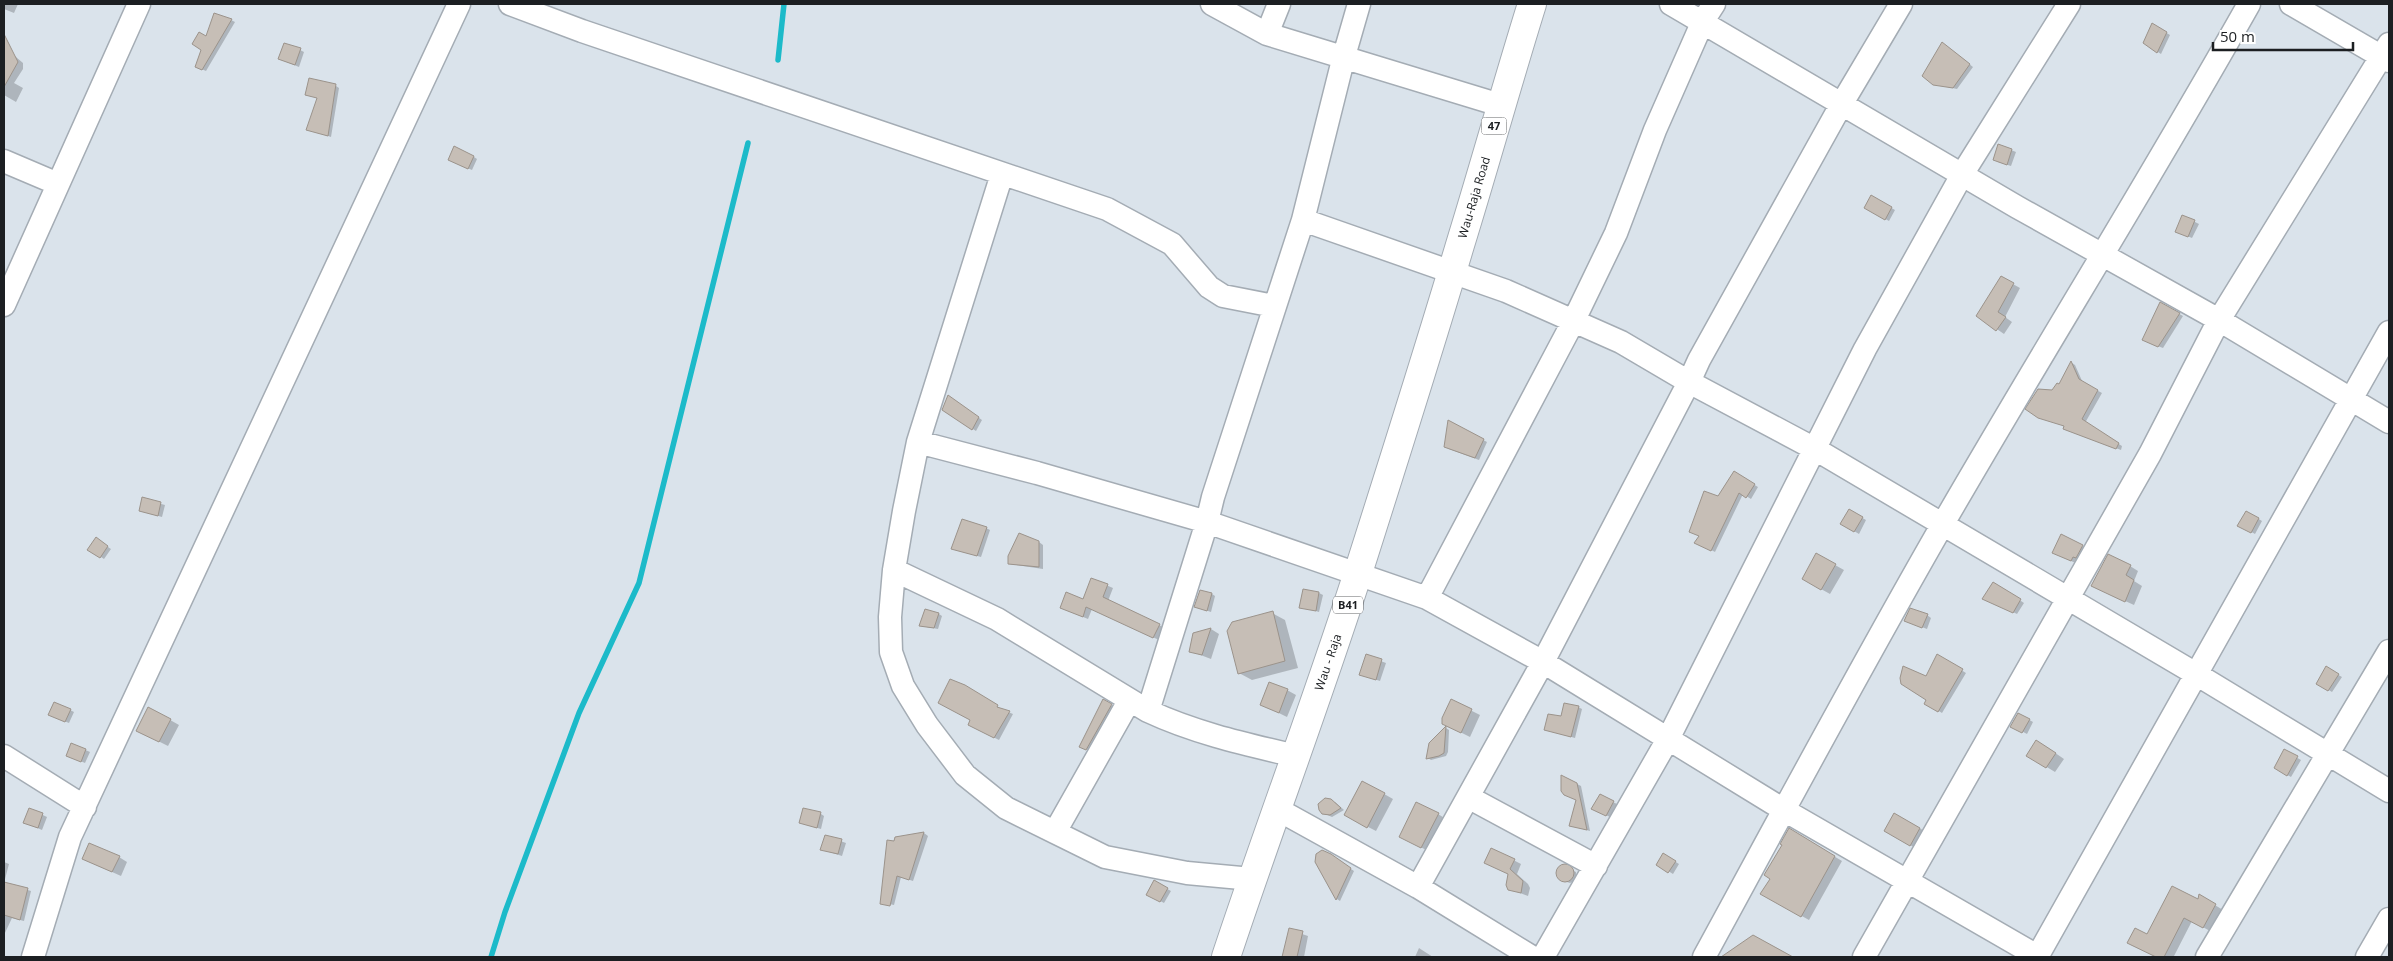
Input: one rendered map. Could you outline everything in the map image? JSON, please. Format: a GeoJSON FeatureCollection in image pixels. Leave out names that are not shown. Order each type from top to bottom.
{"type":"FeatureCollection","features":[{"type":"Feature","properties":{"kind":"main road","name":"Wau-Raja Road"},"geometry":{"type":"LineString","coordinates":[[1455,260],[1500,105],[1532,4]]}},
{"type":"Feature","properties":{"kind":"main road","name":"Wau - Raja"},"geometry":{"type":"LineString","coordinates":[[1226,957],[1358,575],[1455,260]]}},
{"type":"Feature","properties":{"kind":"street"},"geometry":{"type":"LineString","coordinates":[[4,305],[139,4]]}},
{"type":"Feature","properties":{"kind":"street"},"geometry":{"type":"LineString","coordinates":[[33,957],[70,837],[459,4]]}},
{"type":"Feature","properties":{"kind":"street"},"geometry":{"type":"LineString","coordinates":[[510,4],[592,34],[1107,209],[1172,244],[1209,287],[1222,296],[1274,306]]}},
{"type":"Feature","properties":{"kind":"street"},"geometry":{"type":"LineString","coordinates":[[1212,4],[1267,34],[1500,105]]}},
{"type":"Feature","properties":{"kind":"street"},"geometry":{"type":"LineString","coordinates":[[1267,34],[1279,4]]}},
{"type":"Feature","properties":{"kind":"street"},"geometry":{"type":"LineString","coordinates":[[1055,832],[1138,706],[1207,522],[1213,497],[1303,220],[1359,4]]}},
{"type":"Feature","properties":{"kind":"street"},"geometry":{"type":"LineString","coordinates":[[1671,4],[1709,12],[1841,105],[1962,173],[2017,207],[2219,320],[2389,422]]}},
{"type":"Feature","properties":{"kind":"street"},"geometry":{"type":"LineString","coordinates":[[1418,887],[1543,662],[1689,382],[1698,360],[1841,105],[1901,4]]}},
{"type":"Feature","properties":{"kind":"street"},"geometry":{"type":"LineString","coordinates":[[1543,957],[1668,739],[1865,349],[1962,173],[2069,4]]}},
{"type":"Feature","properties":{"kind":"street"},"geometry":{"type":"LineString","coordinates":[[1704,957],[1943,524],[2186,115],[2249,4]]}},
{"type":"Feature","properties":{"kind":"street"},"geometry":{"type":"LineString","coordinates":[[1864,957],[2150,454],[2219,320],[2387,54],[2290,4]]}},
{"type":"Feature","properties":{"kind":"street"},"geometry":{"type":"LineString","coordinates":[[1427,598],[1574,320],[1616,233],[1655,130],[1709,12]]}},
{"type":"Feature","properties":{"kind":"street"},"geometry":{"type":"LineString","coordinates":[[4,160],[58,184]]}},
{"type":"Feature","properties":{"kind":"street"},"geometry":{"type":"LineString","coordinates":[[1002,174],[918,442],[894,570],[890,617],[892,652],[902,686],[926,724],[965,776],[1006,808],[1105,857],[1187,873],[1252,879]]}},
{"type":"Feature","properties":{"kind":"street"},"geometry":{"type":"LineString","coordinates":[[1303,220],[1455,260],[1514,294],[1622,342],[1689,382],[1815,449],[2196,674],[2389,791]]}},
{"type":"Feature","properties":{"kind":"street"},"geometry":{"type":"LineString","coordinates":[[918,442],[1037,473],[1207,522],[1427,598],[1543,662],[1784,810],[2038,957],[2389,332]]}},
{"type":"Feature","properties":{"kind":"street"},"geometry":{"type":"LineString","coordinates":[[894,570],[997,619],[1138,706],[1174,723],[1222,739],[1296,756]]}},
{"type":"Feature","properties":{"kind":"street"},"geometry":{"type":"LineString","coordinates":[[2207,957],[2389,651]]}},
{"type":"Feature","properties":{"kind":"street"},"geometry":{"type":"LineString","coordinates":[[6,765],[85,807]]}},
{"type":"Feature","properties":{"kind":"street"},"geometry":{"type":"LineString","coordinates":[[1468,797],[1596,866]]}},
{"type":"Feature","properties":{"kind":"street"},"geometry":{"type":"LineString","coordinates":[[1278,809],[1418,887],[1532,957]]}},
{"type":"Feature","properties":{"kind":"street"},"geometry":{"type":"LineString","coordinates":[[2367,957],[2389,919]]}},
{"type":"Feature","properties":{"kind":"building"},"geometry":{"type":"Polygon","coordinates":[[[214,13],[232,19],[202,70],[195,67],[201,50],[192,44],[199,32],[206,36],[214,13]]]}},
{"type":"Feature","properties":{"kind":"building"},"geometry":{"type":"Polygon","coordinates":[[[2152,23],[2167,32],[2157,53],[2143,43],[2152,23]]]}},
{"type":"Feature","properties":{"kind":"building"},"geometry":{"type":"Polygon","coordinates":[[[4,34],[18,62],[4,87],[4,34]]]}},
{"type":"Feature","properties":{"kind":"building"},"geometry":{"type":"Polygon","coordinates":[[[1942,42],[1970,64],[1953,88],[1933,85],[1922,76],[1942,42]]]}},
{"type":"Feature","properties":{"kind":"building"},"geometry":{"type":"Polygon","coordinates":[[[284,43],[301,48],[295,65],[278,59],[284,43]]]}},
{"type":"Feature","properties":{"kind":"building"},"geometry":{"type":"Polygon","coordinates":[[[309,78],[336,84],[328,136],[306,130],[317,98],[305,95],[309,78]]]}},
{"type":"Feature","properties":{"kind":"building"},"geometry":{"type":"Polygon","coordinates":[[[1998,144],[2012,149],[2007,165],[1993,160],[1998,144]]]}},
{"type":"Feature","properties":{"kind":"building"},"geometry":{"type":"Polygon","coordinates":[[[454,146],[474,156],[468,169],[448,160],[454,146]]]}},
{"type":"Feature","properties":{"kind":"building"},"geometry":{"type":"Polygon","coordinates":[[[1871,195],[1892,207],[1885,220],[1864,208],[1871,195]]]}},
{"type":"Feature","properties":{"kind":"building"},"geometry":{"type":"Polygon","coordinates":[[[2182,215],[2195,220],[2188,237],[2175,232],[2182,215]]]}},
{"type":"Feature","properties":{"kind":"building"},"geometry":{"type":"Polygon","coordinates":[[[2001,276],[2014,283],[1998,312],[2006,317],[1996,331],[1976,316],[2001,276]]]}},
{"type":"Feature","properties":{"kind":"building"},"geometry":{"type":"Polygon","coordinates":[[[2160,302],[2180,313],[2158,347],[2142,340],[2160,302]]]}},
{"type":"Feature","properties":{"kind":"building"},"geometry":{"type":"Polygon","coordinates":[[[2071,361],[2079,379],[2098,390],[2082,419],[2119,443],[2116,449],[2063,429],[2064,426],[2038,418],[2025,409],[2038,389],[2052,390],[2057,383],[2059,384],[2071,361]]]}},
{"type":"Feature","properties":{"kind":"building"},"geometry":{"type":"Polygon","coordinates":[[[948,395],[979,417],[972,430],[942,410],[948,395]]]}},
{"type":"Feature","properties":{"kind":"building"},"geometry":{"type":"Polygon","coordinates":[[[1448,420],[1484,439],[1475,458],[1444,447],[1448,420]]]}},
{"type":"Feature","properties":{"kind":"building"},"geometry":{"type":"Polygon","coordinates":[[[1734,471],[1755,484],[1746,498],[1739,493],[1711,551],[1694,543],[1699,536],[1689,532],[1704,491],[1718,496],[1734,471]]]}},
{"type":"Feature","properties":{"kind":"building"},"geometry":{"type":"Polygon","coordinates":[[[142,497],[161,502],[158,516],[139,511],[142,497]]]}},
{"type":"Feature","properties":{"kind":"building"},"geometry":{"type":"Polygon","coordinates":[[[1849,509],[1863,517],[1854,532],[1840,524],[1849,509]]]}},
{"type":"Feature","properties":{"kind":"building"},"geometry":{"type":"Polygon","coordinates":[[[2246,511],[2259,518],[2251,533],[2237,526],[2246,511]]]}},
{"type":"Feature","properties":{"kind":"building"},"geometry":{"type":"Polygon","coordinates":[[[962,519],[987,527],[977,556],[951,549],[962,519]]]}},
{"type":"Feature","properties":{"kind":"building"},"geometry":{"type":"Polygon","coordinates":[[[1019,533],[1039,541],[1039,567],[1008,564],[1008,556],[1019,533]]]}},
{"type":"Feature","properties":{"kind":"building"},"geometry":{"type":"Polygon","coordinates":[[[2061,534],[2083,545],[2076,558],[2073,557],[2071,561],[2052,553],[2061,534]]]}},
{"type":"Feature","properties":{"kind":"building"},"geometry":{"type":"Polygon","coordinates":[[[96,537],[108,546],[100,558],[87,550],[96,537]]]}},
{"type":"Feature","properties":{"kind":"building"},"geometry":{"type":"Polygon","coordinates":[[[1816,553],[1836,564],[1821,590],[1802,579],[1816,553]]]}},
{"type":"Feature","properties":{"kind":"building"},"geometry":{"type":"Polygon","coordinates":[[[2108,554],[2131,565],[2126,575],[2134,580],[2125,602],[2091,586],[2108,554]]]}},
{"type":"Feature","properties":{"kind":"building"},"geometry":{"type":"Polygon","coordinates":[[[1091,578],[1108,584],[1103,597],[1160,624],[1153,638],[1086,607],[1083,617],[1060,608],[1066,592],[1083,599],[1091,578]]]}},
{"type":"Feature","properties":{"kind":"building"},"geometry":{"type":"Polygon","coordinates":[[[1993,582],[2021,599],[2013,613],[1982,599],[1993,582]]]}},
{"type":"Feature","properties":{"kind":"building"},"geometry":{"type":"Polygon","coordinates":[[[1303,589],[1319,592],[1316,611],[1299,608],[1303,589]]]}},
{"type":"Feature","properties":{"kind":"building"},"geometry":{"type":"Polygon","coordinates":[[[1200,590],[1212,593],[1207,611],[1194,607],[1200,590]]]}},
{"type":"Feature","properties":{"kind":"building"},"geometry":{"type":"Polygon","coordinates":[[[1910,608],[1928,614],[1922,628],[1904,621],[1910,608]]]}},
{"type":"Feature","properties":{"kind":"building"},"geometry":{"type":"Polygon","coordinates":[[[925,609],[939,613],[934,628],[919,626],[925,609]]]}},
{"type":"Feature","properties":{"kind":"building"},"geometry":{"type":"Polygon","coordinates":[[[1273,611],[1285,661],[1238,674],[1227,631],[1232,622],[1273,611]]]}},
{"type":"Feature","properties":{"kind":"building"},"geometry":{"type":"Polygon","coordinates":[[[1211,628],[1202,655],[1189,652],[1193,633],[1211,628]]]}},
{"type":"Feature","properties":{"kind":"building"},"geometry":{"type":"Polygon","coordinates":[[[1366,654],[1382,659],[1376,680],[1359,675],[1366,654]]]}},
{"type":"Feature","properties":{"kind":"building"},"geometry":{"type":"Polygon","coordinates":[[[1937,654],[1963,669],[1938,712],[1924,704],[1926,700],[1901,684],[1900,678],[1903,666],[1926,676],[1937,654]]]}},
{"type":"Feature","properties":{"kind":"building"},"geometry":{"type":"Polygon","coordinates":[[[2326,666],[2339,674],[2328,691],[2316,684],[2326,666]]]}},
{"type":"Feature","properties":{"kind":"building"},"geometry":{"type":"Polygon","coordinates":[[[950,679],[965,685],[998,705],[997,707],[1010,711],[994,738],[968,725],[970,720],[938,703],[950,679]]]}},
{"type":"Feature","properties":{"kind":"building"},"geometry":{"type":"Polygon","coordinates":[[[1269,682],[1288,689],[1279,713],[1260,705],[1269,682]]]}},
{"type":"Feature","properties":{"kind":"building"},"geometry":{"type":"Polygon","coordinates":[[[1103,699],[1112,704],[1086,750],[1079,747],[1103,699]]]}},
{"type":"Feature","properties":{"kind":"building"},"geometry":{"type":"Polygon","coordinates":[[[1451,699],[1472,709],[1461,733],[1442,724],[1442,718],[1451,699]]]}},
{"type":"Feature","properties":{"kind":"building"},"geometry":{"type":"Polygon","coordinates":[[[54,702],[71,709],[65,722],[48,715],[54,702]]]}},
{"type":"Feature","properties":{"kind":"building"},"geometry":{"type":"Polygon","coordinates":[[[1564,703],[1579,706],[1571,737],[1544,730],[1548,714],[1561,716],[1564,703]]]}},
{"type":"Feature","properties":{"kind":"building"},"geometry":{"type":"Polygon","coordinates":[[[148,707],[171,719],[159,742],[136,731],[148,707]]]}},
{"type":"Feature","properties":{"kind":"building"},"geometry":{"type":"Polygon","coordinates":[[[2018,713],[2030,719],[2022,733],[2010,727],[2018,713]]]}},
{"type":"Feature","properties":{"kind":"building"},"geometry":{"type":"Polygon","coordinates":[[[1446,726],[1444,753],[1426,759],[1429,743],[1446,726]]]}},
{"type":"Feature","properties":{"kind":"building"},"geometry":{"type":"Polygon","coordinates":[[[2036,740],[2056,753],[2046,768],[2026,756],[2036,740]]]}},
{"type":"Feature","properties":{"kind":"building"},"geometry":{"type":"Polygon","coordinates":[[[71,743],[86,749],[81,762],[66,756],[71,743]]]}},
{"type":"Feature","properties":{"kind":"building"},"geometry":{"type":"Polygon","coordinates":[[[2284,749],[2298,756],[2287,776],[2274,768],[2284,749]]]}},
{"type":"Feature","properties":{"kind":"building"},"geometry":{"type":"Polygon","coordinates":[[[1561,775],[1577,783],[1587,830],[1569,826],[1576,800],[1564,795],[1561,791],[1561,775]]]}},
{"type":"Feature","properties":{"kind":"building"},"geometry":{"type":"Polygon","coordinates":[[[1362,781],[1385,793],[1367,828],[1344,815],[1362,781]]]}},
{"type":"Feature","properties":{"kind":"building"},"geometry":{"type":"Polygon","coordinates":[[[1600,794],[1614,801],[1606,816],[1591,809],[1600,794]]]}},
{"type":"Feature","properties":{"kind":"building"},"geometry":{"type":"Polygon","coordinates":[[[1325,798],[1331,799],[1341,808],[1330,815],[1322,814],[1318,804],[1325,798]]]}},
{"type":"Feature","properties":{"kind":"building"},"geometry":{"type":"Polygon","coordinates":[[[1416,802],[1439,813],[1421,848],[1399,837],[1416,802]]]}},
{"type":"Feature","properties":{"kind":"building"},"geometry":{"type":"Polygon","coordinates":[[[29,808],[43,813],[38,828],[23,823],[29,808]]]}},
{"type":"Feature","properties":{"kind":"building"},"geometry":{"type":"Polygon","coordinates":[[[803,808],[821,812],[817,828],[799,823],[803,808]]]}},
{"type":"Feature","properties":{"kind":"building"},"geometry":{"type":"Polygon","coordinates":[[[1894,813],[1920,828],[1910,846],[1884,831],[1894,813]]]}},
{"type":"Feature","properties":{"kind":"building"},"geometry":{"type":"Polygon","coordinates":[[[1789,828],[1835,856],[1801,917],[1760,894],[1770,879],[1764,875],[1782,845],[1780,844],[1789,828]]]}},
{"type":"Feature","properties":{"kind":"building"},"geometry":{"type":"Polygon","coordinates":[[[924,832],[909,880],[897,876],[890,906],[880,904],[887,840],[894,841],[895,837],[924,832]]]}},
{"type":"Feature","properties":{"kind":"building"},"geometry":{"type":"Polygon","coordinates":[[[825,835],[842,839],[838,854],[820,850],[825,835]]]}},
{"type":"Feature","properties":{"kind":"building"},"geometry":{"type":"Polygon","coordinates":[[[89,843],[120,856],[112,872],[82,859],[89,843]]]}},
{"type":"Feature","properties":{"kind":"building"},"geometry":{"type":"Polygon","coordinates":[[[1491,848],[1515,859],[1510,869],[1523,881],[1521,893],[1508,890],[1506,885],[1508,874],[1484,863],[1491,848]]]}},
{"type":"Feature","properties":{"kind":"building"},"geometry":{"type":"Polygon","coordinates":[[[1322,850],[1351,868],[1336,900],[1315,862],[1316,854],[1322,850]]]}},
{"type":"Feature","properties":{"kind":"building"},"geometry":{"type":"Polygon","coordinates":[[[1663,853],[1676,861],[1668,873],[1656,865],[1663,853]]]}},
{"type":"Feature","properties":{"kind":"building"},"geometry":{"type":"Polygon","coordinates":[[[1565,864],[1571,867],[1574,873],[1571,879],[1565,882],[1559,879],[1556,873],[1559,867],[1565,864]]]}},
{"type":"Feature","properties":{"kind":"building"},"geometry":{"type":"Polygon","coordinates":[[[1154,880],[1168,888],[1160,902],[1146,895],[1154,880]]]}},
{"type":"Feature","properties":{"kind":"building"},"geometry":{"type":"Polygon","coordinates":[[[4,882],[28,888],[20,920],[4,915],[4,882]]]}},
{"type":"Feature","properties":{"kind":"building"},"geometry":{"type":"Polygon","coordinates":[[[2172,886],[2198,899],[2199,894],[2216,904],[2203,928],[2184,918],[2164,957],[2156,957],[2127,943],[2135,928],[2147,934],[2172,886]]]}},
{"type":"Feature","properties":{"kind":"building"},"geometry":{"type":"Polygon","coordinates":[[[1289,928],[1303,931],[1297,957],[1282,957],[1289,928]]]}},
{"type":"Feature","properties":{"kind":"building"},"geometry":{"type":"Polygon","coordinates":[[[1753,935],[1793,957],[1721,957],[1753,935]]]}},
{"type":"Feature","properties":{"kind":"waterway"},"geometry":{"type":"LineString","coordinates":[[778,60],[784,4]]}},
{"type":"Feature","properties":{"kind":"waterway"},"geometry":{"type":"LineString","coordinates":[[491,957],[505,912],[579,713],[639,583],[748,143]]}}]}
